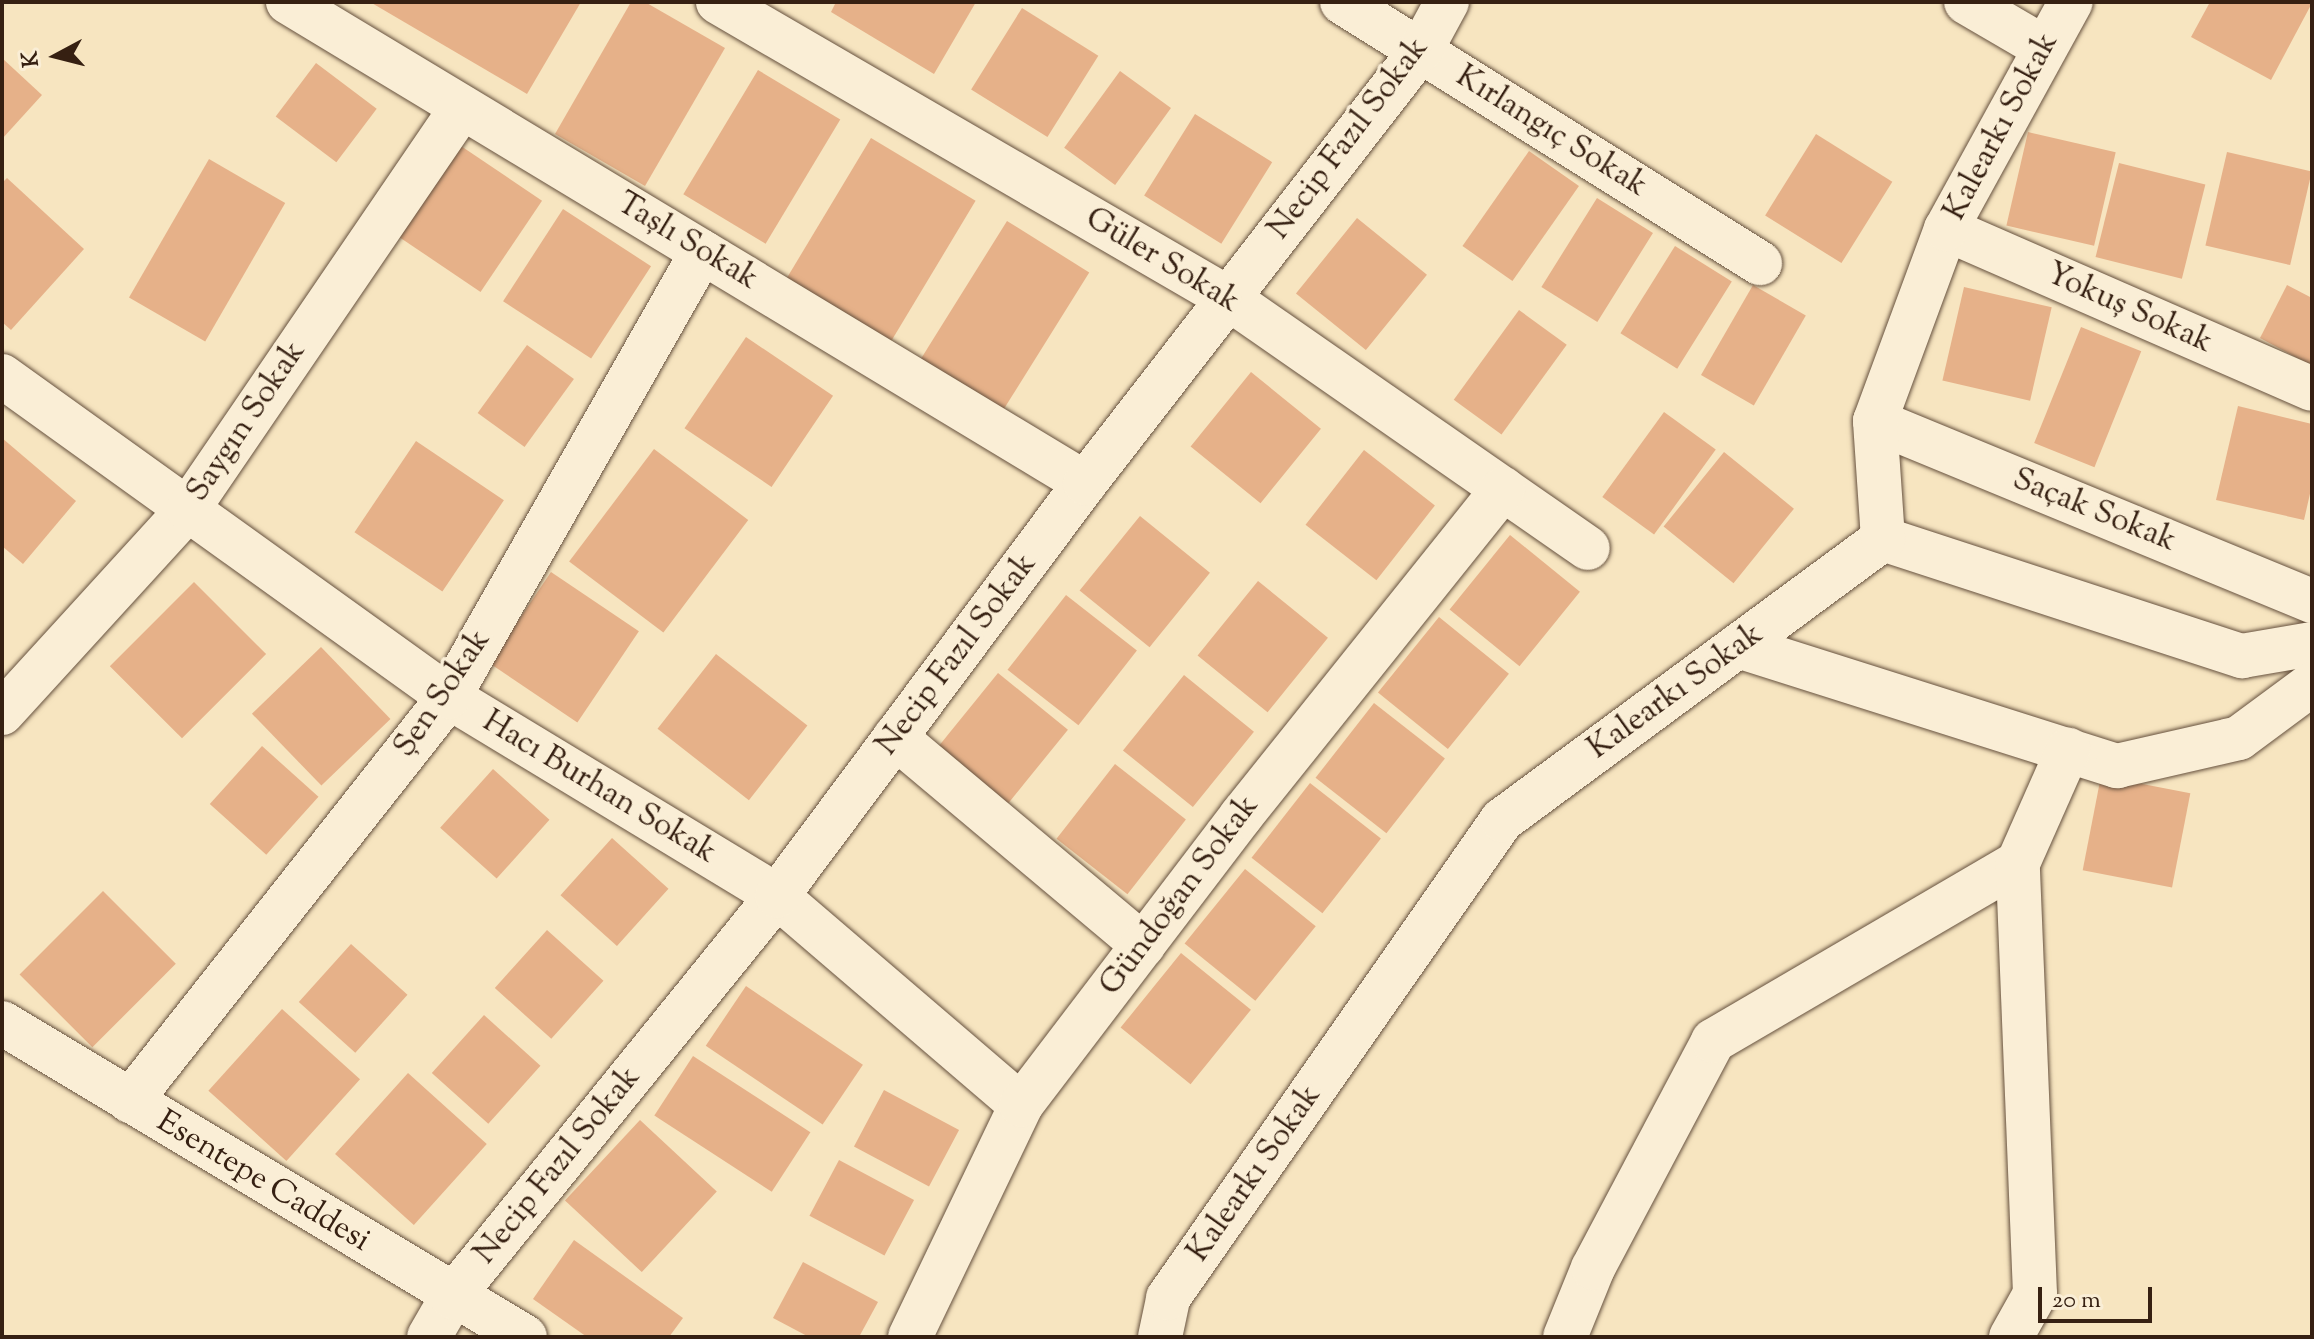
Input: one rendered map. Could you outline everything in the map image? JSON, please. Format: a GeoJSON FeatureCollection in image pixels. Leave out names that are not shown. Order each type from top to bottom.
{"type":"FeatureCollection","features":[{"type":"Feature","properties":{"kind":"street","name":"Taşlı Sokak"},"geometry":{"type":"LineString","coordinates":[[288,2],[1085,483]]}},
{"type":"Feature","properties":{"kind":"street","name":"Güler Sokak"},"geometry":{"type":"LineString","coordinates":[[718,2],[1228,298],[1588,548]]}},
{"type":"Feature","properties":{"kind":"street","name":"Kırlangıç Sokak"},"geometry":{"type":"LineString","coordinates":[[1342,2],[1760,263]]}},
{"type":"Feature","properties":{"kind":"street","name":"Necip Fazıl Sokak"},"geometry":{"type":"LineString","coordinates":[[429,1337],[452,1297],[777,896],[1085,483],[1421,50],[1447,2]]}},
{"type":"Feature","properties":{"kind":"street"},"geometry":{"type":"LineString","coordinates":[[1966,2],[2043,47]]}},
{"type":"Feature","properties":{"kind":"street","name":"Kalearkı Sokak"},"geometry":{"type":"LineString","coordinates":[[1160,1337],[1168,1298],[1502,820],[1883,539],[1875,421],[1946,229],[2043,47],[2071,2]]}},
{"type":"Feature","properties":{"kind":"street","name":"Saygın Sokak"},"geometry":{"type":"LineString","coordinates":[[2,713],[188,509],[462,107]]}},
{"type":"Feature","properties":{"kind":"street","name":"Yokuş Sokak"},"geometry":{"type":"LineString","coordinates":[[1946,229],[2312,389]]}},
{"type":"Feature","properties":{"kind":"street","name":"Şen Sokak"},"geometry":{"type":"LineString","coordinates":[[130,1101],[449,697],[702,252]]}},
{"type":"Feature","properties":{"kind":"street","name":"Hacı Burhan Sokak"},"geometry":{"type":"LineString","coordinates":[[2,376],[449,697],[777,896],[1021,1105]]}},
{"type":"Feature","properties":{"kind":"street","name":"Saçak Sokak"},"geometry":{"type":"LineString","coordinates":[[1875,421],[2312,601]]}},
{"type":"Feature","properties":{"kind":"street","name":"Gündoğan Sokak"},"geometry":{"type":"LineString","coordinates":[[910,1337],[1021,1105],[1143,945],[1503,489]]}},
{"type":"Feature","properties":{"kind":"street"},"geometry":{"type":"LineString","coordinates":[[1883,539],[2242,656],[2312,644]]}},
{"type":"Feature","properties":{"kind":"street"},"geometry":{"type":"LineString","coordinates":[[1738,646],[2117,766],[2239,738],[2312,684]]}},
{"type":"Feature","properties":{"kind":"street"},"geometry":{"type":"LineString","coordinates":[[895,737],[1143,945]]}},
{"type":"Feature","properties":{"kind":"street"},"geometry":{"type":"LineString","coordinates":[[2011,1337],[2035,1294],[2018,863],[2068,750]]}},
{"type":"Feature","properties":{"kind":"street"},"geometry":{"type":"LineString","coordinates":[[1565,1337],[1593,1268],[1713,1041],[2018,863]]}},
{"type":"Feature","properties":{"kind":"street","name":"Esentepe Caddesi"},"geometry":{"type":"LineString","coordinates":[[2,1023],[452,1297],[525,1337]]}},
{"type":"Feature","properties":{"kind":"building"},"geometry":{"type":"Polygon","coordinates":[[[370,2],[581,2],[527,94],[370,2]]]}},
{"type":"Feature","properties":{"kind":"building"},"geometry":{"type":"Polygon","coordinates":[[[631,2],[645,2],[725,48],[645,186],[555,134],[631,2]]]}},
{"type":"Feature","properties":{"kind":"building"},"geometry":{"type":"Polygon","coordinates":[[[836,2],[976,2],[934,74],[831,12],[836,2]]]}},
{"type":"Feature","properties":{"kind":"building"},"geometry":{"type":"Polygon","coordinates":[[[2210,2],[2312,3],[2271,80],[2191,37],[2210,2]]]}},
{"type":"Feature","properties":{"kind":"building"},"geometry":{"type":"Polygon","coordinates":[[[1022,8],[1098,56],[1047,137],[971,89],[1022,8]]]}},
{"type":"Feature","properties":{"kind":"building"},"geometry":{"type":"Polygon","coordinates":[[[2,58],[42,95],[2,139],[2,58]]]}},
{"type":"Feature","properties":{"kind":"building"},"geometry":{"type":"Polygon","coordinates":[[[316,63],[377,109],[336,162],[276,117],[316,63]]]}},
{"type":"Feature","properties":{"kind":"building"},"geometry":{"type":"Polygon","coordinates":[[[758,70],[840,119],[766,244],[683,194],[758,70]]]}},
{"type":"Feature","properties":{"kind":"building"},"geometry":{"type":"Polygon","coordinates":[[[1120,71],[1171,108],[1115,185],[1064,148],[1120,71]]]}},
{"type":"Feature","properties":{"kind":"building"},"geometry":{"type":"Polygon","coordinates":[[[1195,114],[1272,162],[1221,244],[1144,195],[1195,114]]]}},
{"type":"Feature","properties":{"kind":"building"},"geometry":{"type":"Polygon","coordinates":[[[2028,132],[2116,152],[2094,246],[2006,226],[2028,132]]]}},
{"type":"Feature","properties":{"kind":"building"},"geometry":{"type":"Polygon","coordinates":[[[1816,134],[1892,182],[1841,263],[1765,215],[1816,134]]]}},
{"type":"Feature","properties":{"kind":"building"},"geometry":{"type":"Polygon","coordinates":[[[871,138],[976,201],[890,343],[786,280],[871,138]]]}},
{"type":"Feature","properties":{"kind":"building"},"geometry":{"type":"Polygon","coordinates":[[[455,142],[542,201],[481,292],[393,233],[455,142]]]}},
{"type":"Feature","properties":{"kind":"building"},"geometry":{"type":"Polygon","coordinates":[[[1529,151],[1579,186],[1512,281],[1462,246],[1529,151]]]}},
{"type":"Feature","properties":{"kind":"building"},"geometry":{"type":"Polygon","coordinates":[[[2227,152],[2312,172],[2290,265],[2205,246],[2227,152]]]}},
{"type":"Feature","properties":{"kind":"building"},"geometry":{"type":"Polygon","coordinates":[[[209,159],[285,203],[205,342],[129,298],[209,159]]]}},
{"type":"Feature","properties":{"kind":"building"},"geometry":{"type":"Polygon","coordinates":[[[2119,163],[2205,185],[2182,279],[2096,257],[2119,163]]]}},
{"type":"Feature","properties":{"kind":"building"},"geometry":{"type":"Polygon","coordinates":[[[7,178],[84,249],[11,330],[2,322],[2,183],[7,178]]]}},
{"type":"Feature","properties":{"kind":"building"},"geometry":{"type":"Polygon","coordinates":[[[1597,198],[1653,233],[1597,322],[1541,287],[1597,198]]]}},
{"type":"Feature","properties":{"kind":"building"},"geometry":{"type":"Polygon","coordinates":[[[563,209],[651,266],[591,358],[503,301],[563,209]]]}},
{"type":"Feature","properties":{"kind":"building"},"geometry":{"type":"Polygon","coordinates":[[[1357,218],[1427,275],[1366,350],[1296,293],[1357,218]]]}},
{"type":"Feature","properties":{"kind":"building"},"geometry":{"type":"Polygon","coordinates":[[[1007,221],[1089,272],[1000,415],[918,363],[1007,221]]]}},
{"type":"Feature","properties":{"kind":"building"},"geometry":{"type":"Polygon","coordinates":[[[1675,246],[1732,282],[1677,369],[1620,333],[1675,246]]]}},
{"type":"Feature","properties":{"kind":"building"},"geometry":{"type":"Polygon","coordinates":[[[1753,285],[1806,316],[1754,406],[1701,375],[1753,285]]]}},
{"type":"Feature","properties":{"kind":"building"},"geometry":{"type":"Polygon","coordinates":[[[2287,285],[2312,298],[2312,366],[2260,338],[2287,285]]]}},
{"type":"Feature","properties":{"kind":"building"},"geometry":{"type":"Polygon","coordinates":[[[1964,287],[2052,307],[2030,401],[1942,381],[1964,287]]]}},
{"type":"Feature","properties":{"kind":"building"},"geometry":{"type":"Polygon","coordinates":[[[1519,310],[1567,345],[1501,434],[1454,400],[1519,310]]]}},
{"type":"Feature","properties":{"kind":"building"},"geometry":{"type":"Polygon","coordinates":[[[2081,327],[2141,351],[2094,467],[2034,443],[2081,327]]]}},
{"type":"Feature","properties":{"kind":"building"},"geometry":{"type":"Polygon","coordinates":[[[746,337],[833,396],[772,487],[684,428],[746,337]]]}},
{"type":"Feature","properties":{"kind":"building"},"geometry":{"type":"Polygon","coordinates":[[[527,345],[574,379],[525,447],[478,413],[527,345]]]}},
{"type":"Feature","properties":{"kind":"building"},"geometry":{"type":"Polygon","coordinates":[[[1251,372],[1321,429],[1261,503],[1191,447],[1251,372]]]}},
{"type":"Feature","properties":{"kind":"building"},"geometry":{"type":"Polygon","coordinates":[[[2238,406],[2312,424],[2312,485],[2304,520],[2216,500],[2238,406]]]}},
{"type":"Feature","properties":{"kind":"building"},"geometry":{"type":"Polygon","coordinates":[[[1664,412],[1716,450],[1654,535],[1602,497],[1664,412]]]}},
{"type":"Feature","properties":{"kind":"building"},"geometry":{"type":"Polygon","coordinates":[[[2,438],[76,501],[23,564],[2,546],[2,438]]]}},
{"type":"Feature","properties":{"kind":"building"},"geometry":{"type":"Polygon","coordinates":[[[416,441],[504,500],[442,591],[354,532],[416,441]]]}},
{"type":"Feature","properties":{"kind":"building"},"geometry":{"type":"Polygon","coordinates":[[[654,449],[748,520],[663,633],[569,562],[654,449]]]}},
{"type":"Feature","properties":{"kind":"building"},"geometry":{"type":"Polygon","coordinates":[[[1364,450],[1435,505],[1376,580],[1306,525],[1364,450]]]}},
{"type":"Feature","properties":{"kind":"building"},"geometry":{"type":"Polygon","coordinates":[[[1724,452],[1794,509],[1734,583],[1664,527],[1724,452]]]}},
{"type":"Feature","properties":{"kind":"building"},"geometry":{"type":"Polygon","coordinates":[[[1140,516],[1210,573],[1150,647],[1080,591],[1140,516]]]}},
{"type":"Feature","properties":{"kind":"building"},"geometry":{"type":"Polygon","coordinates":[[[1510,535],[1580,592],[1520,666],[1450,610],[1510,535]]]}},
{"type":"Feature","properties":{"kind":"building"},"geometry":{"type":"Polygon","coordinates":[[[551,572],[639,631],[577,722],[489,663],[551,572]]]}},
{"type":"Feature","properties":{"kind":"building"},"geometry":{"type":"Polygon","coordinates":[[[1258,581],[1328,638],[1268,712],[1198,656],[1258,581]]]}},
{"type":"Feature","properties":{"kind":"building"},"geometry":{"type":"Polygon","coordinates":[[[194,582],[266,654],[182,738],[110,666],[194,582]]]}},
{"type":"Feature","properties":{"kind":"building"},"geometry":{"type":"Polygon","coordinates":[[[1066,595],[1137,650],[1078,725],[1008,670],[1066,595]]]}},
{"type":"Feature","properties":{"kind":"building"},"geometry":{"type":"Polygon","coordinates":[[[1439,617],[1509,674],[1448,749],[1378,692],[1439,617]]]}},
{"type":"Feature","properties":{"kind":"building"},"geometry":{"type":"Polygon","coordinates":[[[321,647],[390,719],[321,786],[252,714],[321,647]]]}},
{"type":"Feature","properties":{"kind":"building"},"geometry":{"type":"Polygon","coordinates":[[[716,654],[807,725],[749,800],[658,729],[716,654]]]}},
{"type":"Feature","properties":{"kind":"building"},"geometry":{"type":"Polygon","coordinates":[[[998,673],[1068,730],[1008,804],[938,748],[998,673]]]}},
{"type":"Feature","properties":{"kind":"building"},"geometry":{"type":"Polygon","coordinates":[[[1184,675],[1254,732],[1193,807],[1123,750],[1184,675]]]}},
{"type":"Feature","properties":{"kind":"building"},"geometry":{"type":"Polygon","coordinates":[[[1374,703],[1445,758],[1386,833],[1316,778],[1374,703]]]}},
{"type":"Feature","properties":{"kind":"building"},"geometry":{"type":"Polygon","coordinates":[[[262,746],[318,797],[266,855],[210,804],[262,746]]]}},
{"type":"Feature","properties":{"kind":"building"},"geometry":{"type":"Polygon","coordinates":[[[1115,764],[1186,819],[1127,894],[1057,839],[1115,764]]]}},
{"type":"Feature","properties":{"kind":"building"},"geometry":{"type":"Polygon","coordinates":[[[493,769],[549,820],[497,879],[440,828],[493,769]]]}},
{"type":"Feature","properties":{"kind":"building"},"geometry":{"type":"Polygon","coordinates":[[[2101,776],[2190,793],[2172,888],[2083,870],[2101,776]]]}},
{"type":"Feature","properties":{"kind":"building"},"geometry":{"type":"Polygon","coordinates":[[[1310,783],[1381,838],[1322,913],[1252,858],[1310,783]]]}},
{"type":"Feature","properties":{"kind":"building"},"geometry":{"type":"Polygon","coordinates":[[[612,838],[668,889],[617,946],[560,895],[612,838]]]}},
{"type":"Feature","properties":{"kind":"building"},"geometry":{"type":"Polygon","coordinates":[[[1245,869],[1316,926],[1255,1001],[1185,944],[1245,869]]]}},
{"type":"Feature","properties":{"kind":"building"},"geometry":{"type":"Polygon","coordinates":[[[103,891],[176,964],[92,1047],[20,974],[103,891]]]}},
{"type":"Feature","properties":{"kind":"building"},"geometry":{"type":"Polygon","coordinates":[[[547,930],[603,981],[551,1039],[495,988],[547,930]]]}},
{"type":"Feature","properties":{"kind":"building"},"geometry":{"type":"Polygon","coordinates":[[[351,944],[407,995],[355,1053],[299,1002],[351,944]]]}},
{"type":"Feature","properties":{"kind":"building"},"geometry":{"type":"Polygon","coordinates":[[[1181,953],[1251,1010],[1191,1084],[1121,1028],[1181,953]]]}},
{"type":"Feature","properties":{"kind":"building"},"geometry":{"type":"Polygon","coordinates":[[[746,986],[863,1065],[823,1125],[706,1046],[746,986]]]}},
{"type":"Feature","properties":{"kind":"building"},"geometry":{"type":"Polygon","coordinates":[[[282,1009],[360,1079],[286,1161],[208,1091],[282,1009]]]}},
{"type":"Feature","properties":{"kind":"building"},"geometry":{"type":"Polygon","coordinates":[[[484,1015],[540,1066],[488,1124],[432,1073],[484,1015]]]}},
{"type":"Feature","properties":{"kind":"building"},"geometry":{"type":"Polygon","coordinates":[[[693,1056],[810,1132],[772,1192],[654,1116],[693,1056]]]}},
{"type":"Feature","properties":{"kind":"building"},"geometry":{"type":"Polygon","coordinates":[[[408,1073],[487,1144],[414,1225],[335,1154],[408,1073]]]}},
{"type":"Feature","properties":{"kind":"building"},"geometry":{"type":"Polygon","coordinates":[[[884,1090],[959,1130],[929,1186],[854,1147],[884,1090]]]}},
{"type":"Feature","properties":{"kind":"building"},"geometry":{"type":"Polygon","coordinates":[[[640,1120],[717,1192],[642,1272],[565,1200],[640,1120]]]}},
{"type":"Feature","properties":{"kind":"building"},"geometry":{"type":"Polygon","coordinates":[[[839,1160],[914,1200],[884,1256],[809,1216],[839,1160]]]}},
{"type":"Feature","properties":{"kind":"building"},"geometry":{"type":"Polygon","coordinates":[[[574,1240],[683,1318],[669,1337],[587,1337],[533,1299],[574,1240]]]}},
{"type":"Feature","properties":{"kind":"building"},"geometry":{"type":"Polygon","coordinates":[[[803,1262],[878,1302],[859,1337],[809,1337],[773,1318],[803,1262]]]}}]}
